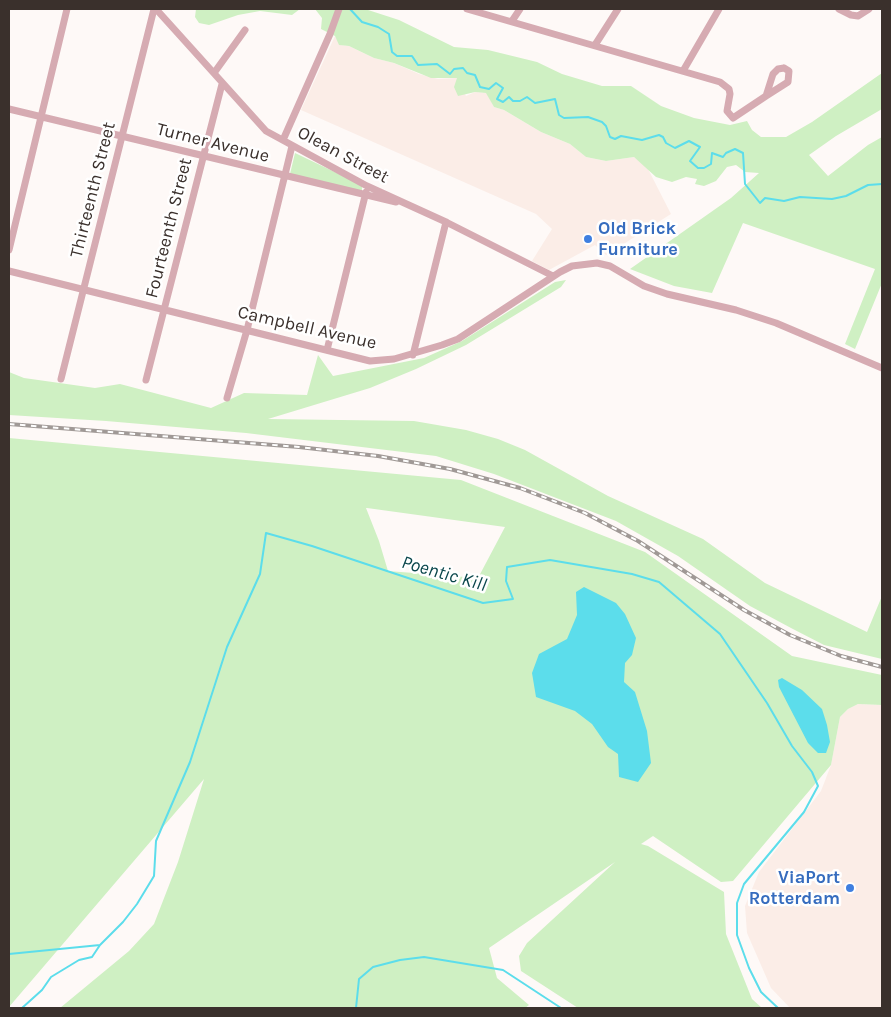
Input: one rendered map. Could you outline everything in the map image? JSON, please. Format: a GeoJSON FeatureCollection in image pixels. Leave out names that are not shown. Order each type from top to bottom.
{"type":"FeatureCollection","features":[{"type":"Feature","properties":{"kind":"street"},"geometry":{"type":"LineString","coordinates":[[9,250],[40,117],[68,9]]}},
{"type":"Feature","properties":{"kind":"street","name":"Olean Street"},"geometry":{"type":"LineString","coordinates":[[155,9],[266,130],[367,186],[446,222],[553,276]]}},
{"type":"Feature","properties":{"kind":"street","name":"Thirteenth Street"},"geometry":{"type":"LineString","coordinates":[[61,379],[155,9]]}},
{"type":"Feature","properties":{"kind":"street"},"geometry":{"type":"LineString","coordinates":[[467,9],[720,82],[729,90],[727,111],[733,118],[766,96]]}},
{"type":"Feature","properties":{"kind":"street"},"geometry":{"type":"LineString","coordinates":[[512,21],[520,9]]}},
{"type":"Feature","properties":{"kind":"street"},"geometry":{"type":"LineString","coordinates":[[596,45],[618,9]]}},
{"type":"Feature","properties":{"kind":"street"},"geometry":{"type":"LineString","coordinates":[[683,71],[718,9]]}},
{"type":"Feature","properties":{"kind":"street"},"geometry":{"type":"LineString","coordinates":[[838,9],[851,16],[858,16],[869,9]]}},
{"type":"Feature","properties":{"kind":"street"},"geometry":{"type":"LineString","coordinates":[[283,140],[338,12]]}},
{"type":"Feature","properties":{"kind":"street"},"geometry":{"type":"LineString","coordinates":[[214,73],[245,30]]}},
{"type":"Feature","properties":{"kind":"street","name":"Fourteenth Street"},"geometry":{"type":"LineString","coordinates":[[146,380],[222,84]]}},
{"type":"Feature","properties":{"kind":"street","name":"Turner Avenue"},"geometry":{"type":"LineString","coordinates":[[9,109],[411,206]]}},
{"type":"Feature","properties":{"kind":"street"},"geometry":{"type":"LineString","coordinates":[[227,398],[247,330],[292,146]]}},
{"type":"Feature","properties":{"kind":"street"},"geometry":{"type":"LineString","coordinates":[[327,350],[367,186]]}},
{"type":"Feature","properties":{"kind":"street"},"geometry":{"type":"LineString","coordinates":[[413,355],[446,222]]}},
{"type":"Feature","properties":{"kind":"street","name":"Campbell Avenue"},"geometry":{"type":"LineString","coordinates":[[9,271],[370,361],[413,355],[458,339],[553,276],[572,266],[585,264],[610,266],[644,286],[776,323],[882,368]]}},
{"type":"Feature","properties":{"kind":"shaded area"},"geometry":{"type":"Polygon","coordinates":[[[335,36],[340,45],[349,46],[374,58],[394,63],[419,74],[438,79],[457,78],[466,96],[475,92],[487,93],[494,107],[504,110],[541,132],[570,144],[586,157],[606,161],[634,157],[647,167],[671,214],[606,255],[595,245],[549,270],[532,261],[552,229],[536,214],[301,110],[335,36]]]}},
{"type":"Feature","properties":{"kind":"shaded area","name":"ViaPort Rotterdam"},"geometry":{"type":"Polygon","coordinates":[[[858,704],[882,705],[882,1008],[790,1008],[771,988],[747,933],[745,906],[759,872],[821,791],[831,765],[840,717],[848,709],[858,704]]]}},
{"type":"Feature","properties":{"kind":"green space"},"geometry":{"type":"Polygon","coordinates":[[[196,9],[300,9],[292,15],[260,11],[238,15],[209,25],[199,23],[195,17],[196,9]]]}},
{"type":"Feature","properties":{"kind":"green space"},"geometry":{"type":"Polygon","coordinates":[[[315,9],[365,9],[399,20],[454,47],[488,50],[537,62],[562,74],[602,86],[631,86],[661,106],[694,118],[730,125],[747,121],[752,130],[761,137],[786,137],[812,122],[882,73],[882,109],[836,136],[809,155],[828,176],[868,145],[882,137],[882,283],[855,349],[845,344],[875,269],[743,223],[712,293],[674,286],[630,269],[731,198],[759,173],[745,172],[736,165],[727,167],[716,181],[704,186],[695,184],[697,179],[686,177],[672,182],[656,177],[634,157],[606,161],[586,157],[570,144],[541,132],[504,110],[494,107],[486,93],[475,92],[458,96],[454,87],[457,78],[431,78],[394,63],[374,58],[349,46],[339,45],[335,36],[321,29],[322,18],[315,9]]]}},
{"type":"Feature","properties":{"kind":"green space"},"geometry":{"type":"Polygon","coordinates":[[[295,153],[362,185],[362,192],[290,174],[295,153]]]}},
{"type":"Feature","properties":{"kind":"green space"},"geometry":{"type":"Polygon","coordinates":[[[566,280],[561,287],[466,345],[416,369],[370,388],[268,419],[414,421],[466,430],[498,439],[525,450],[608,496],[703,539],[765,583],[867,632],[882,596],[882,659],[824,645],[791,628],[750,606],[678,556],[616,521],[494,474],[436,456],[246,433],[9,415],[9,372],[24,378],[95,388],[120,384],[211,408],[244,393],[307,395],[318,355],[333,376],[424,358],[462,341],[555,282],[566,280]]]}},
{"type":"Feature","properties":{"kind":"green space"},"geometry":{"type":"Polygon","coordinates":[[[9,438],[461,480],[645,552],[792,656],[882,675],[882,705],[858,704],[848,709],[840,717],[831,765],[733,881],[721,882],[653,836],[641,844],[648,846],[724,892],[726,934],[752,999],[762,1008],[578,1008],[521,971],[519,956],[527,943],[615,862],[489,948],[497,978],[529,1005],[525,1008],[60,1008],[129,951],[154,924],[178,862],[204,779],[9,1007],[9,438]],[[366,508],[388,571],[478,578],[505,527],[366,508]]]}},
{"type":"Feature","properties":{"kind":"water"},"geometry":{"type":"Polygon","coordinates":[[[584,587],[616,603],[625,614],[636,638],[632,655],[625,663],[624,682],[635,692],[647,731],[651,763],[638,782],[619,777],[618,754],[608,747],[592,724],[575,711],[536,697],[532,673],[539,654],[567,639],[577,615],[576,592],[584,587]]]}},
{"type":"Feature","properties":{"kind":"water"},"geometry":{"type":"Polygon","coordinates":[[[782,678],[802,690],[822,709],[830,742],[826,753],[818,753],[808,743],[779,687],[778,680],[782,678]]]}},
{"type":"Feature","properties":{"kind":"waterway"},"geometry":{"type":"LineString","coordinates":[[350,9],[362,22],[378,27],[389,34],[392,52],[397,56],[412,56],[418,65],[437,64],[450,74],[454,69],[463,68],[467,73],[475,75],[480,87],[489,89],[496,83],[503,88],[497,99],[503,102],[509,97],[513,101],[520,101],[527,97],[535,103],[555,99],[559,115],[564,118],[588,117],[602,122],[606,126],[610,137],[615,139],[621,136],[642,140],[659,135],[663,137],[666,143],[675,148],[689,141],[700,147],[690,161],[698,168],[704,168],[711,164],[712,153],[723,157],[726,153],[735,149],[743,153],[745,184],[760,203],[765,198],[784,201],[800,197],[832,199],[846,196],[868,185],[882,184]]}},
{"type":"Feature","properties":{"kind":"waterway","name":"Poentic Kill"},"geometry":{"type":"LineString","coordinates":[[9,954],[100,945],[123,922],[137,904],[154,876],[156,841],[190,762],[227,647],[260,574],[266,533],[312,546],[483,603],[513,599],[506,581],[507,567],[550,560],[632,574],[659,582],[720,634],[767,703],[792,746],[812,772],[818,786],[804,812],[744,884],[737,903],[737,935],[749,968],[761,992],[778,1008]]}},
{"type":"Feature","properties":{"kind":"waterway"},"geometry":{"type":"LineString","coordinates":[[22,1008],[42,990],[51,977],[79,960],[92,957],[100,945]]}},
{"type":"Feature","properties":{"kind":"waterway"},"geometry":{"type":"LineString","coordinates":[[356,1008],[359,979],[373,967],[400,960],[424,957],[503,970],[561,1008]]}},
{"type":"Feature","properties":{"kind":"railway"},"geometry":{"type":"LineString","coordinates":[[9,424],[299,447],[378,456],[450,469],[520,488],[585,513],[638,541],[744,610],[790,635],[841,656],[882,667]]}},
{"type":"Feature","properties":{"kind":"place","name":"Old Brick Furniture"},"geometry":{"type":"Point","coordinates":[588,239]}},
{"type":"Feature","properties":{"kind":"place","name":"ViaPort Rotterdam"},"geometry":{"type":"Point","coordinates":[850,888]}}]}
